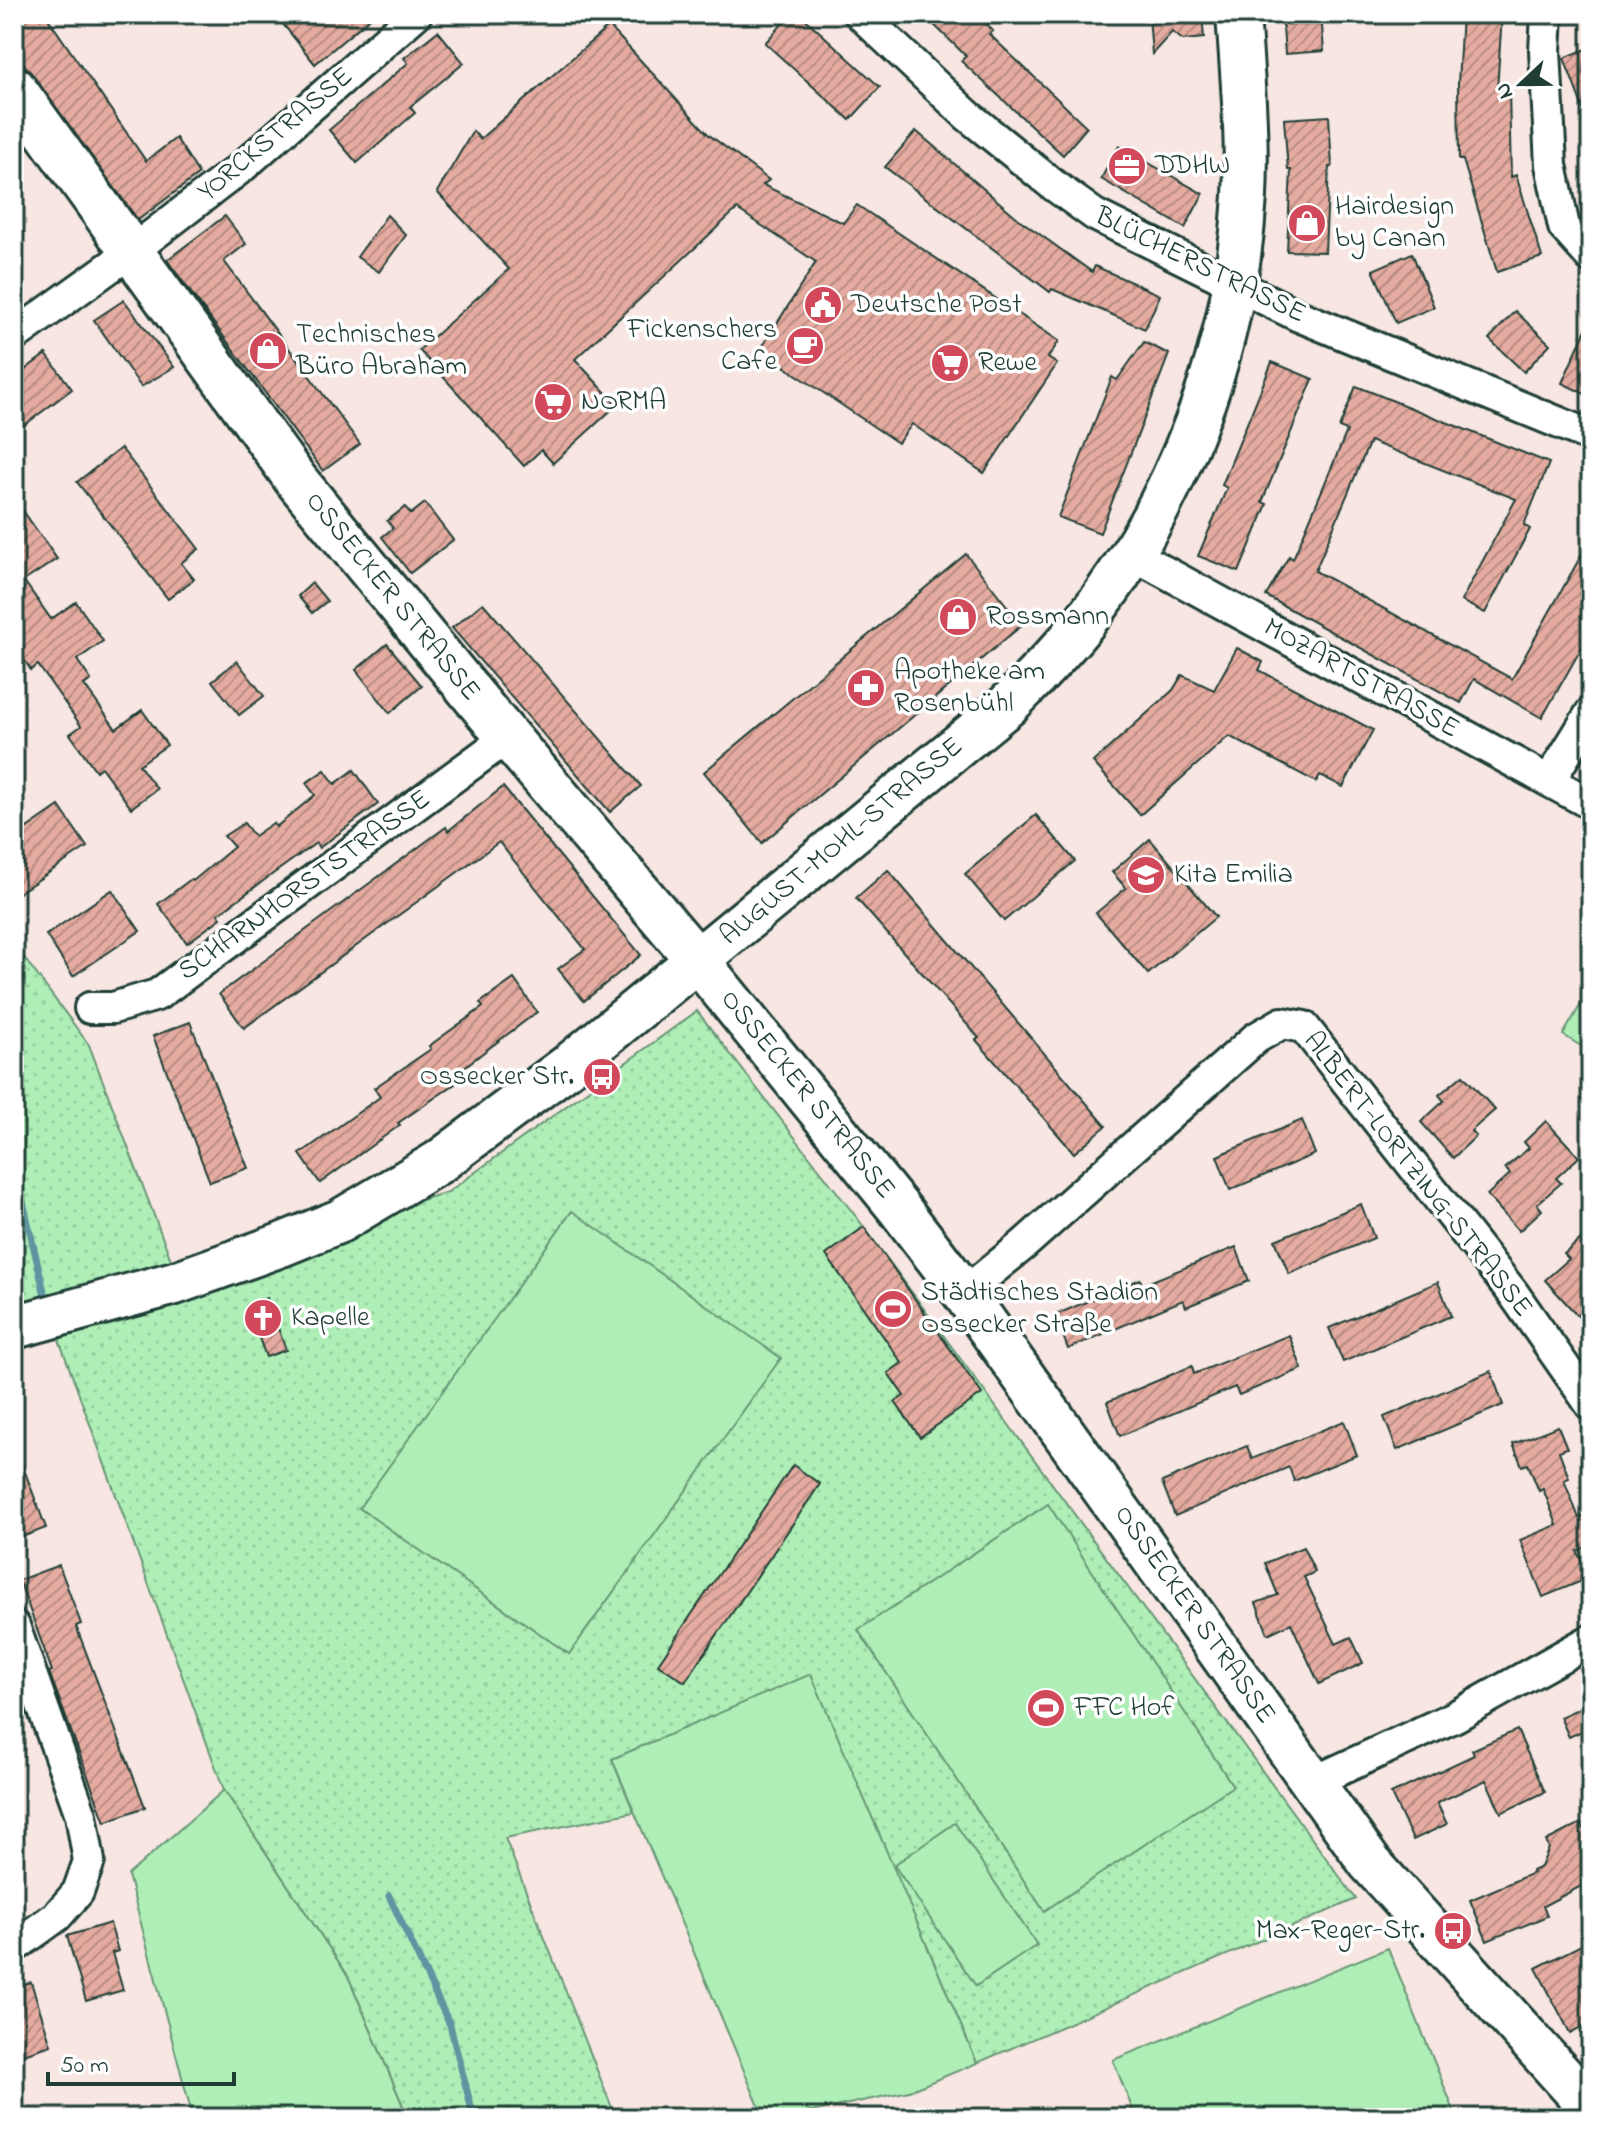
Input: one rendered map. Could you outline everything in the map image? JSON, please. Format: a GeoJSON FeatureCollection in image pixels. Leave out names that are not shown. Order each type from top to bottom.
{"type":"FeatureCollection","features":[{"type":"Feature","properties":{"kind":"street","name":"YORCKSTRASSE"},"geometry":{"type":"LineString","coordinates":[[14,336],[132,251],[268,145],[416,14]]}},
{"type":"Feature","properties":{"kind":"street","name":"BLÜCHERSTRASSE"},"geometry":{"type":"LineString","coordinates":[[860,14],[967,115],[1078,204],[1116,227],[1299,316],[1591,436]]}},
{"type":"Feature","properties":{"kind":"street","name":"AUGUST-MOHL-STRASSE"},"geometry":{"type":"LineString","coordinates":[[37,1321],[204,1273],[340,1221],[471,1140],[698,961],[1008,705],[1083,624],[1132,554],[1177,467],[1219,357],[1234,286],[1245,193],[1238,14]]}},
{"type":"Feature","properties":{"kind":"street"},"geometry":{"type":"LineString","coordinates":[[1547,14],[1545,51],[1551,165],[1564,227],[1591,257]]}},
{"type":"Feature","properties":{"kind":"street","name":"OSSECKER STRASSE"},"geometry":{"type":"LineString","coordinates":[[14,88],[296,480],[698,961],[964,1293],[1370,1863],[1591,2108]]}},
{"type":"Feature","properties":{"kind":"street","name":"MOZARTSTRASSE"},"geometry":{"type":"LineString","coordinates":[[1132,554],[1591,804]]}},
{"type":"Feature","properties":{"kind":"street"},"geometry":{"type":"LineString","coordinates":[[1549,781],[1591,713]]}},
{"type":"Feature","properties":{"kind":"street","name":"SCHARNHORSTSTRASSE"},"geometry":{"type":"LineString","coordinates":[[90,1008],[113,1008],[157,995],[508,737]]}},
{"type":"Feature","properties":{"kind":"street","name":"ALBERT-LORTZING-STRASSE"},"geometry":{"type":"LineString","coordinates":[[964,1293],[1022,1246],[1256,1038],[1282,1023],[1304,1027],[1513,1293],[1591,1405]]}},
{"type":"Feature","properties":{"kind":"street"},"geometry":{"type":"LineString","coordinates":[[14,1626],[81,1815],[89,1861],[78,1892]]}},
{"type":"Feature","properties":{"kind":"street"},"geometry":{"type":"LineString","coordinates":[[1313,1782],[1454,1717],[1591,1640]]}},
{"type":"Feature","properties":{"kind":"street"},"geometry":{"type":"LineString","coordinates":[[14,1947],[57,1916],[105,1868]]}},
{"type":"Feature","properties":{"kind":"green space","name":"Städtisches Stadion Ossecker Straße"},"geometry":{"type":"Polygon","coordinates":[[[14,944],[89,1045],[176,1273],[448,1192],[697,1011],[864,1227],[1356,1899],[977,2063],[810,1675],[612,1759],[634,1812],[505,1838],[616,2118],[408,2118],[348,1976],[224,1790],[47,1307],[14,1313],[14,944]]]}},
{"type":"Feature","properties":{"kind":"green space"},"geometry":{"type":"Polygon","coordinates":[[[1591,987],[1591,1052],[1563,1035],[1591,987]]]}},
{"type":"Feature","properties":{"kind":"green space"},"geometry":{"type":"Polygon","coordinates":[[[572,1211],[781,1358],[569,1654],[359,1508],[572,1211]]]}},
{"type":"Feature","properties":{"kind":"green space","name":"FFC Hof"},"geometry":{"type":"Polygon","coordinates":[[[1048,1504],[1233,1786],[1044,1911],[858,1630],[1048,1504]]]}},
{"type":"Feature","properties":{"kind":"green space"},"geometry":{"type":"Polygon","coordinates":[[[811,1674],[977,2063],[909,2091],[783,2118],[764,2118],[612,1759],[811,1674]]]}},
{"type":"Feature","properties":{"kind":"green space"},"geometry":{"type":"Polygon","coordinates":[[[224,1790],[348,1976],[408,2118],[193,2118],[128,1875],[224,1790]]]}},
{"type":"Feature","properties":{"kind":"green space"},"geometry":{"type":"Polygon","coordinates":[[[955,1823],[1037,1945],[976,1986],[894,1865],[955,1823]]]}},
{"type":"Feature","properties":{"kind":"green space"},"geometry":{"type":"Polygon","coordinates":[[[1388,1948],[1457,2118],[1136,2118],[1113,2060],[1388,1948]]]}},
{"type":"Feature","properties":{"kind":"building"},"geometry":{"type":"Polygon","coordinates":[[[14,14],[45,14],[146,161],[176,138],[199,174],[138,220],[14,50],[14,14]]]}},
{"type":"Feature","properties":{"kind":"building"},"geometry":{"type":"Polygon","coordinates":[[[293,14],[375,14],[315,64],[282,23],[293,14]]]}},
{"type":"Feature","properties":{"kind":"building"},"geometry":{"type":"Polygon","coordinates":[[[791,14],[800,14],[880,87],[850,120],[765,43],[791,14]]]}},
{"type":"Feature","properties":{"kind":"building"},"geometry":{"type":"Polygon","coordinates":[[[923,14],[976,14],[993,31],[989,34],[1087,127],[1063,155],[961,61],[966,56],[923,14]]]}},
{"type":"Feature","properties":{"kind":"building"},"geometry":{"type":"Polygon","coordinates":[[[1146,14],[1202,14],[1204,38],[1183,40],[1172,32],[1152,54],[1149,17],[1146,14]]]}},
{"type":"Feature","properties":{"kind":"building"},"geometry":{"type":"Polygon","coordinates":[[[1282,14],[1321,14],[1324,51],[1285,54],[1282,14]]]}},
{"type":"Feature","properties":{"kind":"building"},"geometry":{"type":"Polygon","coordinates":[[[1462,14],[1502,15],[1497,90],[1509,90],[1511,177],[1516,175],[1542,257],[1497,272],[1463,160],[1459,160],[1458,83],[1462,14]]]}},
{"type":"Feature","properties":{"kind":"building"},"geometry":{"type":"Polygon","coordinates":[[[609,26],[708,134],[769,180],[763,185],[843,223],[857,205],[1059,341],[1048,358],[1057,364],[984,473],[912,424],[898,443],[760,350],[816,262],[737,209],[575,359],[617,405],[553,463],[541,450],[524,466],[419,350],[509,269],[437,192],[473,131],[480,139],[609,26]]]}},
{"type":"Feature","properties":{"kind":"building"},"geometry":{"type":"Polygon","coordinates":[[[438,31],[464,63],[410,107],[415,113],[357,163],[329,130],[408,63],[404,58],[438,31]]]}},
{"type":"Feature","properties":{"kind":"building"},"geometry":{"type":"Polygon","coordinates":[[[1591,47],[1591,124],[1589,124],[1564,58],[1591,47]]]}},
{"type":"Feature","properties":{"kind":"building"},"geometry":{"type":"Polygon","coordinates":[[[1329,116],[1332,167],[1329,167],[1325,252],[1287,251],[1291,170],[1288,170],[1284,119],[1329,116]]]}},
{"type":"Feature","properties":{"kind":"building"},"geometry":{"type":"Polygon","coordinates":[[[916,131],[1020,220],[1092,272],[1095,266],[1160,295],[1145,329],[1052,289],[1050,292],[885,167],[916,131]]]}},
{"type":"Feature","properties":{"kind":"building"},"geometry":{"type":"Polygon","coordinates":[[[1119,146],[1203,194],[1185,228],[1101,179],[1119,146]]]}},
{"type":"Feature","properties":{"kind":"building"},"geometry":{"type":"Polygon","coordinates":[[[387,215],[406,235],[379,272],[357,257],[387,215]]]}},
{"type":"Feature","properties":{"kind":"building"},"geometry":{"type":"Polygon","coordinates":[[[225,216],[246,244],[224,261],[360,444],[323,471],[167,260],[225,216]]]}},
{"type":"Feature","properties":{"kind":"building"},"geometry":{"type":"Polygon","coordinates":[[[1412,253],[1434,307],[1396,323],[1373,270],[1412,253]]]}},
{"type":"Feature","properties":{"kind":"building"},"geometry":{"type":"Polygon","coordinates":[[[124,300],[174,367],[141,387],[94,320],[124,300]]]}},
{"type":"Feature","properties":{"kind":"building"},"geometry":{"type":"Polygon","coordinates":[[[1515,311],[1550,344],[1524,372],[1489,339],[1515,311]]]}},
{"type":"Feature","properties":{"kind":"building"},"geometry":{"type":"Polygon","coordinates":[[[1591,318],[1591,397],[1562,383],[1591,318]]]}},
{"type":"Feature","properties":{"kind":"building"},"geometry":{"type":"Polygon","coordinates":[[[1144,342],[1169,354],[1100,533],[1058,517],[1112,377],[1117,380],[1144,342]]]}},
{"type":"Feature","properties":{"kind":"building"},"geometry":{"type":"Polygon","coordinates":[[[46,354],[72,389],[14,433],[14,378],[46,354]]]}},
{"type":"Feature","properties":{"kind":"building"},"geometry":{"type":"Polygon","coordinates":[[[1272,362],[1313,379],[1262,502],[1267,504],[1239,572],[1198,556],[1227,488],[1222,485],[1272,362]]]}},
{"type":"Feature","properties":{"kind":"building"},"geometry":{"type":"Polygon","coordinates":[[[1356,386],[1549,463],[1524,525],[1530,529],[1485,613],[1461,601],[1516,499],[1370,441],[1315,571],[1512,679],[1591,538],[1591,631],[1542,718],[1474,679],[1461,703],[1266,596],[1289,556],[1293,559],[1347,431],[1339,428],[1356,386]]]}},
{"type":"Feature","properties":{"kind":"building"},"geometry":{"type":"Polygon","coordinates":[[[121,448],[199,549],[181,563],[194,579],[168,599],[77,482],[121,448]]]}},
{"type":"Feature","properties":{"kind":"building"},"geometry":{"type":"Polygon","coordinates":[[[14,498],[57,559],[24,581],[51,619],[76,602],[103,641],[77,660],[91,680],[84,685],[116,729],[142,710],[167,745],[139,765],[157,789],[131,808],[101,767],[96,771],[70,734],[81,726],[38,665],[31,670],[14,645],[14,498]]]}},
{"type":"Feature","properties":{"kind":"building"},"geometry":{"type":"Polygon","coordinates":[[[425,503],[453,540],[410,573],[382,537],[393,528],[387,521],[405,507],[411,514],[425,503]]]}},
{"type":"Feature","properties":{"kind":"building"},"geometry":{"type":"Polygon","coordinates":[[[966,554],[1022,625],[762,843],[704,772],[966,554]]]}},
{"type":"Feature","properties":{"kind":"building"},"geometry":{"type":"Polygon","coordinates":[[[312,583],[327,601],[312,613],[298,596],[312,583]]]}},
{"type":"Feature","properties":{"kind":"building"},"geometry":{"type":"Polygon","coordinates":[[[483,603],[641,786],[610,812],[452,628],[483,603]]]}},
{"type":"Feature","properties":{"kind":"building"},"geometry":{"type":"Polygon","coordinates":[[[387,644],[422,686],[390,713],[356,670],[387,644]]]}},
{"type":"Feature","properties":{"kind":"building"},"geometry":{"type":"Polygon","coordinates":[[[1237,648],[1263,662],[1259,670],[1373,730],[1343,787],[1320,775],[1316,782],[1229,736],[1140,815],[1093,762],[1173,690],[1182,675],[1214,690],[1237,648]]]}},
{"type":"Feature","properties":{"kind":"building"},"geometry":{"type":"Polygon","coordinates":[[[237,661],[264,696],[239,715],[212,681],[237,661]]]}},
{"type":"Feature","properties":{"kind":"building"},"geometry":{"type":"Polygon","coordinates":[[[325,770],[335,784],[354,770],[378,804],[319,848],[316,843],[270,876],[218,914],[221,918],[187,943],[158,904],[191,879],[193,881],[234,847],[224,836],[244,823],[254,836],[273,823],[276,827],[315,795],[306,783],[325,770]]]}},
{"type":"Feature","properties":{"kind":"building"},"geometry":{"type":"Polygon","coordinates":[[[503,787],[641,955],[584,1001],[558,969],[585,949],[499,842],[244,1028],[219,994],[446,827],[448,831],[503,787]]]}},
{"type":"Feature","properties":{"kind":"building"},"geometry":{"type":"Polygon","coordinates":[[[59,806],[87,847],[14,896],[14,837],[59,806]]]}},
{"type":"Feature","properties":{"kind":"building"},"geometry":{"type":"Polygon","coordinates":[[[1036,815],[1075,861],[1004,921],[965,874],[1036,815]]]}},
{"type":"Feature","properties":{"kind":"building"},"geometry":{"type":"Polygon","coordinates":[[[1150,839],[1216,917],[1148,974],[1096,913],[1126,888],[1112,872],[1150,839]]]}},
{"type":"Feature","properties":{"kind":"building"},"geometry":{"type":"Polygon","coordinates":[[[888,870],[1106,1126],[1074,1153],[976,1040],[979,1038],[856,898],[888,870]]]}},
{"type":"Feature","properties":{"kind":"building"},"geometry":{"type":"Polygon","coordinates":[[[112,890],[140,931],[73,976],[46,935],[112,890]]]}},
{"type":"Feature","properties":{"kind":"building"},"geometry":{"type":"Polygon","coordinates":[[[514,979],[537,1012],[451,1077],[455,1084],[320,1183],[300,1154],[380,1097],[374,1088],[431,1049],[429,1046],[483,1007],[480,1003],[514,979]]]}},
{"type":"Feature","properties":{"kind":"building"},"geometry":{"type":"Polygon","coordinates":[[[190,1022],[248,1168],[210,1182],[153,1036],[190,1022]]]}},
{"type":"Feature","properties":{"kind":"building"},"geometry":{"type":"Polygon","coordinates":[[[1463,1075],[1495,1110],[1471,1131],[1476,1136],[1453,1158],[1421,1122],[1444,1101],[1439,1095],[1463,1075]]]}},
{"type":"Feature","properties":{"kind":"building"},"geometry":{"type":"Polygon","coordinates":[[[1302,1120],[1315,1154],[1230,1190],[1217,1156],[1302,1120]]]}},
{"type":"Feature","properties":{"kind":"building"},"geometry":{"type":"Polygon","coordinates":[[[1546,1121],[1579,1157],[1556,1178],[1561,1183],[1537,1204],[1542,1210],[1519,1231],[1487,1195],[1510,1174],[1505,1168],[1529,1148],[1524,1142],[1546,1121]]]}},
{"type":"Feature","properties":{"kind":"building"},"geometry":{"type":"Polygon","coordinates":[[[1361,1204],[1374,1238],[1289,1274],[1275,1240],[1361,1204]]]}},
{"type":"Feature","properties":{"kind":"building","name":"Städtisches Stadion Ossecker Straße"},"geometry":{"type":"Polygon","coordinates":[[[864,1227],[982,1394],[920,1437],[895,1402],[904,1396],[888,1373],[902,1363],[826,1255],[864,1227]]]}},
{"type":"Feature","properties":{"kind":"building"},"geometry":{"type":"Polygon","coordinates":[[[1591,1230],[1591,1304],[1578,1316],[1545,1280],[1569,1259],[1564,1254],[1591,1230]]]}},
{"type":"Feature","properties":{"kind":"building"},"geometry":{"type":"Polygon","coordinates":[[[1236,1247],[1249,1281],[1186,1307],[1183,1300],[1068,1349],[1055,1315],[1140,1279],[1142,1285],[1236,1247]]]}},
{"type":"Feature","properties":{"kind":"building"},"geometry":{"type":"Polygon","coordinates":[[[1438,1282],[1451,1316],[1343,1362],[1329,1328],[1438,1282]]]}},
{"type":"Feature","properties":{"kind":"building","name":"Kapelle"},"geometry":{"type":"Polygon","coordinates":[[[267,1298],[286,1350],[266,1357],[247,1305],[267,1298]]]}},
{"type":"Feature","properties":{"kind":"building"},"geometry":{"type":"Polygon","coordinates":[[[1289,1335],[1302,1369],[1239,1395],[1235,1387],[1120,1436],[1107,1402],[1192,1366],[1194,1374],[1289,1335]]]}},
{"type":"Feature","properties":{"kind":"building"},"geometry":{"type":"Polygon","coordinates":[[[1491,1371],[1503,1405],[1397,1450],[1384,1417],[1491,1371]]]}},
{"type":"Feature","properties":{"kind":"building"},"geometry":{"type":"Polygon","coordinates":[[[1344,1421],[1357,1455],[1294,1481],[1289,1467],[1175,1516],[1162,1482],[1247,1446],[1252,1459],[1344,1421]]]}},
{"type":"Feature","properties":{"kind":"building"},"geometry":{"type":"Polygon","coordinates":[[[1558,1426],[1567,1448],[1559,1451],[1569,1478],[1564,1480],[1579,1518],[1591,1513],[1591,1545],[1577,1551],[1589,1578],[1543,1597],[1520,1540],[1557,1525],[1543,1489],[1539,1491],[1528,1464],[1522,1466],[1513,1444],[1558,1426]]]}},
{"type":"Feature","properties":{"kind":"building"},"geometry":{"type":"Polygon","coordinates":[[[14,1449],[46,1528],[14,1540],[14,1449]]]}},
{"type":"Feature","properties":{"kind":"building"},"geometry":{"type":"Polygon","coordinates":[[[793,1465],[820,1484],[685,1682],[658,1664],[793,1465]]]}},
{"type":"Feature","properties":{"kind":"building"},"geometry":{"type":"Polygon","coordinates":[[[1303,1547],[1315,1572],[1304,1577],[1336,1644],[1351,1637],[1363,1663],[1319,1684],[1291,1623],[1268,1634],[1256,1603],[1278,1595],[1265,1563],[1303,1547]]]}},
{"type":"Feature","properties":{"kind":"building"},"geometry":{"type":"Polygon","coordinates":[[[59,1565],[81,1624],[76,1626],[145,1807],[105,1822],[49,1672],[52,1671],[19,1580],[59,1565]]]}},
{"type":"Feature","properties":{"kind":"building"},"geometry":{"type":"Polygon","coordinates":[[[1591,1703],[1591,1727],[1569,1737],[1560,1717],[1591,1703]]]}},
{"type":"Feature","properties":{"kind":"building"},"geometry":{"type":"Polygon","coordinates":[[[1517,1730],[1545,1792],[1501,1813],[1486,1780],[1437,1803],[1447,1824],[1413,1840],[1391,1794],[1474,1755],[1472,1750],[1517,1730]]]}},
{"type":"Feature","properties":{"kind":"building"},"geometry":{"type":"Polygon","coordinates":[[[1581,1823],[1591,1842],[1591,1881],[1543,1906],[1547,1916],[1487,1941],[1470,1900],[1533,1873],[1541,1867],[1549,1848],[1546,1841],[1581,1823]]]}},
{"type":"Feature","properties":{"kind":"building"},"geometry":{"type":"Polygon","coordinates":[[[110,1923],[118,1951],[112,1953],[123,1990],[86,2001],[67,1936],[110,1923]]]}},
{"type":"Feature","properties":{"kind":"building"},"geometry":{"type":"Polygon","coordinates":[[[1581,1945],[1591,1964],[1591,2022],[1570,2033],[1536,1968],[1581,1945]]]}},
{"type":"Feature","properties":{"kind":"building"},"geometry":{"type":"Polygon","coordinates":[[[31,1982],[51,2045],[14,2057],[14,1988],[31,1982]]]}},
{"type":"Feature","properties":{"kind":"waterway"},"geometry":{"type":"LineString","coordinates":[[14,1163],[47,1304]]}},
{"type":"Feature","properties":{"kind":"waterway"},"geometry":{"type":"LineString","coordinates":[[389,1896],[450,2025],[474,2118]]}},
{"type":"Feature","properties":{"kind":"place","name":"DDHW"},"geometry":{"type":"Point","coordinates":[1127,166]}},
{"type":"Feature","properties":{"kind":"place","name":"Hairdesign by Canan"},"geometry":{"type":"Point","coordinates":[1307,223]}},
{"type":"Feature","properties":{"kind":"place","name":"Deutsche Post"},"geometry":{"type":"Point","coordinates":[823,305]}},
{"type":"Feature","properties":{"kind":"place","name":"Fickenschers Cafe"},"geometry":{"type":"Point","coordinates":[805,346]}},
{"type":"Feature","properties":{"kind":"place","name":"Technisches Büro Abraham"},"geometry":{"type":"Point","coordinates":[268,351]}},
{"type":"Feature","properties":{"kind":"place","name":"Rewe"},"geometry":{"type":"Point","coordinates":[950,363]}},
{"type":"Feature","properties":{"kind":"place","name":"NORMA"},"geometry":{"type":"Point","coordinates":[553,402]}},
{"type":"Feature","properties":{"kind":"place","name":"Rossmann"},"geometry":{"type":"Point","coordinates":[958,617]}},
{"type":"Feature","properties":{"kind":"place","name":"Apotheke am Rosenbühl"},"geometry":{"type":"Point","coordinates":[866,688]}},
{"type":"Feature","properties":{"kind":"place","name":"Kita Emilia"},"geometry":{"type":"Point","coordinates":[1146,875]}},
{"type":"Feature","properties":{"kind":"place","name":"Ossecker Str."},"geometry":{"type":"Point","coordinates":[602,1077]}},
{"type":"Feature","properties":{"kind":"place","name":"Städtisches Stadion Ossecker Straße"},"geometry":{"type":"Point","coordinates":[893,1309]}},
{"type":"Feature","properties":{"kind":"place","name":"Kapelle"},"geometry":{"type":"Point","coordinates":[263,1318]}},
{"type":"Feature","properties":{"kind":"place","name":"FFC Hof"},"geometry":{"type":"Point","coordinates":[1046,1708]}},
{"type":"Feature","properties":{"kind":"place","name":"Max-Reger-Str."},"geometry":{"type":"Point","coordinates":[1453,1931]}}]}
